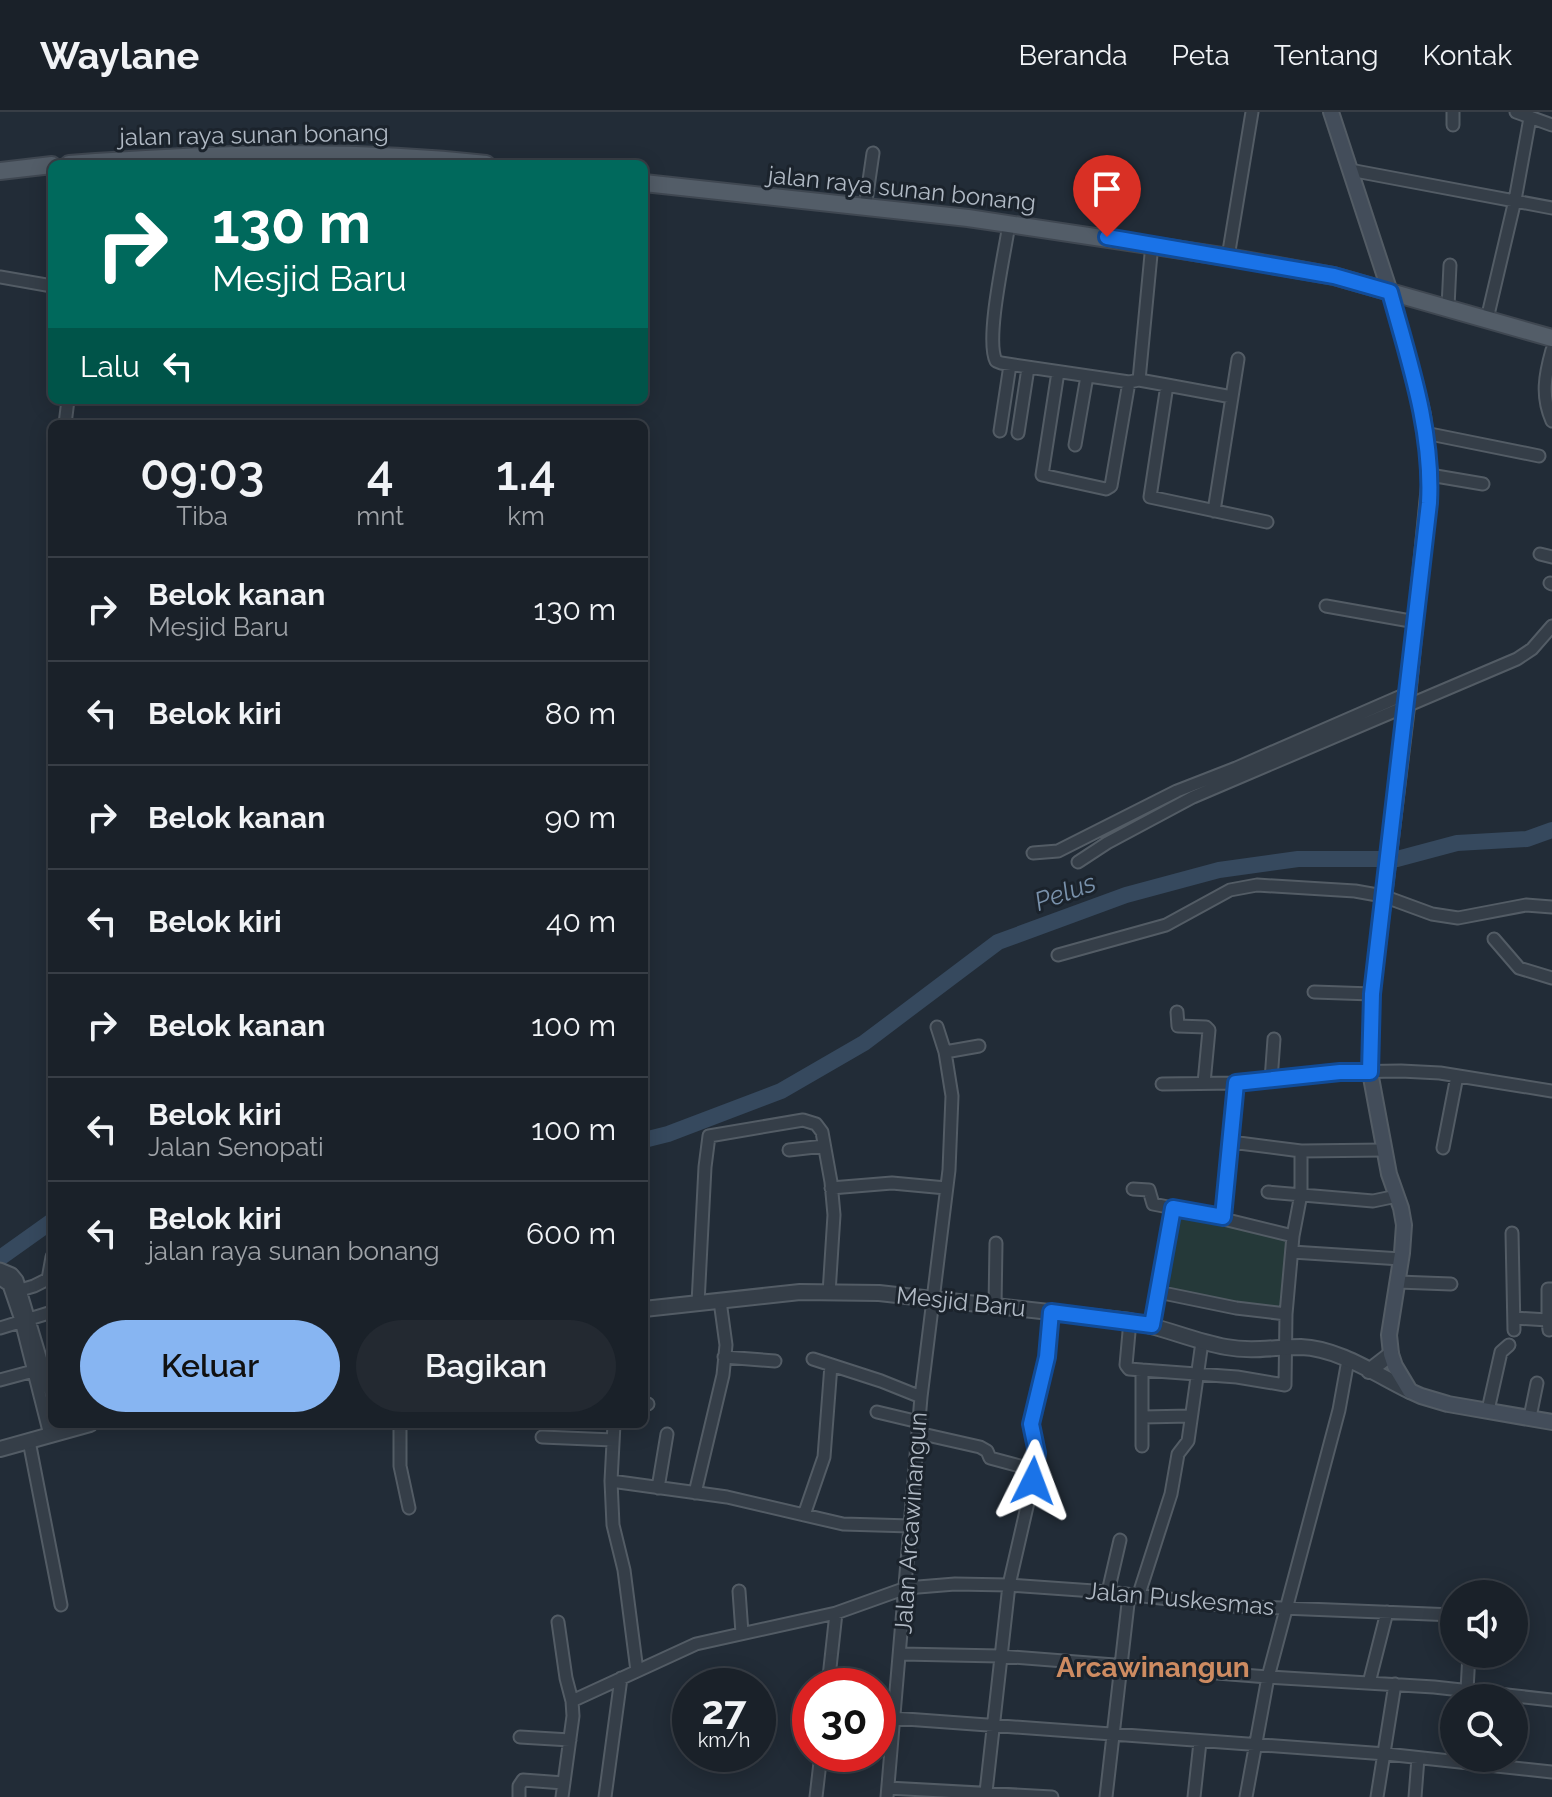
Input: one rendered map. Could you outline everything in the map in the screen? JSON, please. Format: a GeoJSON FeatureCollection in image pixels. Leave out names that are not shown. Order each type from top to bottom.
{"type":"FeatureCollection","features":[{"type":"Feature","properties":{"kind":"main road"},"geometry":{"type":"LineString","coordinates":[[1331,112],[1390,292],[1415,382],[1430,475],[1416,622],[1372,994],[1370,1072],[1384,1150],[1404,1225],[1389,1335],[1391,1354],[1410,1391],[1448,1404],[1552,1422]]}},
{"type":"Feature","properties":{"kind":"main road","name":"jalan raya sunan bonang"},"geometry":{"type":"LineString","coordinates":[[175,160],[367,155],[420,160]]}},
{"type":"Feature","properties":{"kind":"main road"},"geometry":{"type":"LineString","coordinates":[[0,171],[48,165]]}},
{"type":"Feature","properties":{"kind":"main road","name":"jalan raya sunan bonang"},"geometry":{"type":"LineString","coordinates":[[648,183],[1009,224],[1152,244],[1334,276],[1552,338]]}},
{"type":"Feature","properties":{"kind":"street"},"geometry":{"type":"LineString","coordinates":[[1228,257],[1252,112]]}},
{"type":"Feature","properties":{"kind":"street"},"geometry":{"type":"LineString","coordinates":[[1453,112],[1453,125]]}},
{"type":"Feature","properties":{"kind":"street"},"geometry":{"type":"LineString","coordinates":[[1516,112],[1552,125]]}},
{"type":"Feature","properties":{"kind":"street"},"geometry":{"type":"LineString","coordinates":[[1487,319],[1515,200],[1530,118]]}},
{"type":"Feature","properties":{"kind":"street"},"geometry":{"type":"LineString","coordinates":[[865,208],[873,153]]}},
{"type":"Feature","properties":{"kind":"street"},"geometry":{"type":"LineString","coordinates":[[1350,170],[1552,208]]}},
{"type":"Feature","properties":{"kind":"street"},"geometry":{"type":"LineString","coordinates":[[1009,224],[992,347],[996,361],[1232,397]]}},
{"type":"Feature","properties":{"kind":"street"},"geometry":{"type":"LineString","coordinates":[[1058,372],[1042,475],[1106,489],[1111,486],[1134,381],[1152,244]]}},
{"type":"Feature","properties":{"kind":"street"},"geometry":{"type":"LineString","coordinates":[[1448,307],[1450,265]]}},
{"type":"Feature","properties":{"kind":"street"},"geometry":{"type":"LineString","coordinates":[[0,277],[48,285]]}},
{"type":"Feature","properties":{"kind":"street"},"geometry":{"type":"LineString","coordinates":[[1552,350],[1544,387],[1552,421]]}},
{"type":"Feature","properties":{"kind":"street"},"geometry":{"type":"LineString","coordinates":[[1214,511],[1238,359]]}},
{"type":"Feature","properties":{"kind":"street"},"geometry":{"type":"LineString","coordinates":[[1000,431],[1010,365]]}},
{"type":"Feature","properties":{"kind":"street"},"geometry":{"type":"LineString","coordinates":[[1018,433],[1028,368]]}},
{"type":"Feature","properties":{"kind":"street"},"geometry":{"type":"LineString","coordinates":[[1075,445],[1087,376]]}},
{"type":"Feature","properties":{"kind":"street"},"geometry":{"type":"LineString","coordinates":[[1167,385],[1149,495],[1267,522]]}},
{"type":"Feature","properties":{"kind":"street"},"geometry":{"type":"LineString","coordinates":[[1425,433],[1539,456]]}},
{"type":"Feature","properties":{"kind":"street"},"geometry":{"type":"LineString","coordinates":[[1430,475],[1483,484]]}},
{"type":"Feature","properties":{"kind":"street"},"geometry":{"type":"LineString","coordinates":[[1326,606],[1416,622]]}},
{"type":"Feature","properties":{"kind":"street"},"geometry":{"type":"LineString","coordinates":[[1033,853],[1058,851],[1177,791],[1517,659],[1532,649],[1552,626]]}},
{"type":"Feature","properties":{"kind":"street"},"geometry":{"type":"LineString","coordinates":[[1078,862],[1193,797],[1407,700]]}},
{"type":"Feature","properties":{"kind":"street"},"geometry":{"type":"LineString","coordinates":[[1058,955],[1166,925],[1214,897],[1242,887],[1319,888],[1458,918],[1526,905],[1552,907]]}},
{"type":"Feature","properties":{"kind":"street"},"geometry":{"type":"LineString","coordinates":[[1494,939],[1519,968],[1552,978]]}},
{"type":"Feature","properties":{"kind":"street"},"geometry":{"type":"LineString","coordinates":[[1314,992],[1372,994]]}},
{"type":"Feature","properties":{"kind":"street"},"geometry":{"type":"LineString","coordinates":[[1177,1012],[1178,1026],[1206,1027],[1209,1030],[1204,1083]]}},
{"type":"Feature","properties":{"kind":"street","name":"Jalan Arcawinangun"},"geometry":{"type":"LineString","coordinates":[[896,1690],[921,1397],[946,1188],[952,1096],[945,1052],[937,1027]]}},
{"type":"Feature","properties":{"kind":"street"},"geometry":{"type":"LineString","coordinates":[[1271,1080],[1274,1039]]}},
{"type":"Feature","properties":{"kind":"street"},"geometry":{"type":"LineString","coordinates":[[945,1052],[979,1046]]}},
{"type":"Feature","properties":{"kind":"street"},"geometry":{"type":"LineString","coordinates":[[1162,1084],[1236,1083],[1401,1071],[1552,1091]]}},
{"type":"Feature","properties":{"kind":"street"},"geometry":{"type":"LineString","coordinates":[[1443,1148],[1457,1076]]}},
{"type":"Feature","properties":{"kind":"street"},"geometry":{"type":"LineString","coordinates":[[1223,1217],[1236,1083]]}},
{"type":"Feature","properties":{"kind":"street"},"geometry":{"type":"LineString","coordinates":[[698,1303],[709,1136],[803,1120],[819,1126],[831,1188],[834,1215],[829,1293]]}},
{"type":"Feature","properties":{"kind":"street"},"geometry":{"type":"LineString","coordinates":[[1231,1142],[1301,1151],[1384,1150]]}},
{"type":"Feature","properties":{"kind":"street"},"geometry":{"type":"LineString","coordinates":[[789,1150],[824,1146]]}},
{"type":"Feature","properties":{"kind":"street"},"geometry":{"type":"LineString","coordinates":[[1130,1321],[1126,1367],[1197,1376],[1251,1378],[1284,1386],[1286,1314],[1293,1236],[1301,1194],[1301,1151]]}},
{"type":"Feature","properties":{"kind":"street"},"geometry":{"type":"LineString","coordinates":[[831,1188],[892,1183],[946,1188]]}},
{"type":"Feature","properties":{"kind":"street"},"geometry":{"type":"LineString","coordinates":[[1133,1189],[1149,1190],[1152,1203],[1223,1217],[1293,1236]]}},
{"type":"Feature","properties":{"kind":"street"},"geometry":{"type":"LineString","coordinates":[[1268,1192],[1373,1201],[1397,1196]]}},
{"type":"Feature","properties":{"kind":"street"},"geometry":{"type":"LineString","coordinates":[[1152,1325],[1173,1208]]}},
{"type":"Feature","properties":{"kind":"street"},"geometry":{"type":"LineString","coordinates":[[1512,1233],[1514,1324],[1549,1325],[1548,1289],[1552,1289]]}},
{"type":"Feature","properties":{"kind":"street"},"geometry":{"type":"LineString","coordinates":[[995,1307],[996,1243]]}},
{"type":"Feature","properties":{"kind":"street"},"geometry":{"type":"LineString","coordinates":[[1292,1252],[1401,1259]]}},
{"type":"Feature","properties":{"kind":"street"},"geometry":{"type":"LineString","coordinates":[[0,1380],[44,1369],[16,1291],[17,1280],[3,1275]]}},
{"type":"Feature","properties":{"kind":"street"},"geometry":{"type":"LineString","coordinates":[[16,1291],[48,1279]]}},
{"type":"Feature","properties":{"kind":"street"},"geometry":{"type":"LineString","coordinates":[[1398,1282],[1451,1284]]}},
{"type":"Feature","properties":{"kind":"street","name":"Mesjid Baru"},"geometry":{"type":"LineString","coordinates":[[648,1309],[800,1292],[879,1293],[933,1298],[1130,1321],[1238,1349],[1302,1347],[1348,1360],[1410,1391]]}},
{"type":"Feature","properties":{"kind":"street"},"geometry":{"type":"LineString","coordinates":[[1158,1292],[1236,1308],[1286,1314]]}},
{"type":"Feature","properties":{"kind":"street"},"geometry":{"type":"LineString","coordinates":[[695,1493],[717,1405],[726,1345],[720,1301]]}},
{"type":"Feature","properties":{"kind":"street"},"geometry":{"type":"LineString","coordinates":[[986,1792],[1009,1585],[1035,1470],[1037,1453],[1031,1424],[1047,1357],[1051,1312]]}},
{"type":"Feature","properties":{"kind":"street"},"geometry":{"type":"LineString","coordinates":[[0,1328],[48,1313]]}},
{"type":"Feature","properties":{"kind":"street"},"geometry":{"type":"LineString","coordinates":[[1106,1797],[1134,1596],[1171,1494],[1174,1465],[1181,1448],[1188,1441],[1202,1342]]}},
{"type":"Feature","properties":{"kind":"street"},"geometry":{"type":"LineString","coordinates":[[1488,1410],[1501,1352],[1509,1345]]}},
{"type":"Feature","properties":{"kind":"street"},"geometry":{"type":"LineString","coordinates":[[1369,1371],[1391,1354]]}},
{"type":"Feature","properties":{"kind":"street"},"geometry":{"type":"LineString","coordinates":[[724,1357],[775,1361]]}},
{"type":"Feature","properties":{"kind":"street"},"geometry":{"type":"LineString","coordinates":[[813,1359],[921,1397]]}},
{"type":"Feature","properties":{"kind":"street"},"geometry":{"type":"LineString","coordinates":[[1246,1797],[1268,1677],[1339,1410],[1348,1360]]}},
{"type":"Feature","properties":{"kind":"street"},"geometry":{"type":"LineString","coordinates":[[804,1515],[824,1457],[831,1365]]}},
{"type":"Feature","properties":{"kind":"street"},"geometry":{"type":"LineString","coordinates":[[1142,1370],[1142,1446]]}},
{"type":"Feature","properties":{"kind":"street"},"geometry":{"type":"LineString","coordinates":[[1530,1417],[1537,1383]]}},
{"type":"Feature","properties":{"kind":"street"},"geometry":{"type":"LineString","coordinates":[[877,1412],[980,1447],[987,1451],[990,1458],[1035,1470]]}},
{"type":"Feature","properties":{"kind":"street"},"geometry":{"type":"LineString","coordinates":[[1143,1417],[1190,1416]]}},
{"type":"Feature","properties":{"kind":"street"},"geometry":{"type":"LineString","coordinates":[[400,1428],[401,1471],[409,1508]]}},
{"type":"Feature","properties":{"kind":"street"},"geometry":{"type":"LineString","coordinates":[[614,1428],[613,1525],[624,1570],[637,1671]]}},
{"type":"Feature","properties":{"kind":"street"},"geometry":{"type":"LineString","coordinates":[[0,1449],[57,1430]]}},
{"type":"Feature","properties":{"kind":"street"},"geometry":{"type":"LineString","coordinates":[[658,1488],[667,1434]]}},
{"type":"Feature","properties":{"kind":"street"},"geometry":{"type":"LineString","coordinates":[[542,1437],[613,1440]]}},
{"type":"Feature","properties":{"kind":"street"},"geometry":{"type":"LineString","coordinates":[[29,1441],[61,1605]]}},
{"type":"Feature","properties":{"kind":"street"},"geometry":{"type":"LineString","coordinates":[[611,1481],[727,1497],[843,1524],[911,1526]]}},
{"type":"Feature","properties":{"kind":"street"},"geometry":{"type":"LineString","coordinates":[[1108,1592],[1120,1540]]}},
{"type":"Feature","properties":{"kind":"street","name":"Jalan Puskesmas"},"geometry":{"type":"LineString","coordinates":[[572,1701],[696,1644],[836,1613],[906,1588],[955,1584],[1009,1585],[1230,1606],[1440,1614]]}},
{"type":"Feature","properties":{"kind":"street"},"geometry":{"type":"LineString","coordinates":[[739,1591],[742,1633]]}},
{"type":"Feature","properties":{"kind":"street"},"geometry":{"type":"LineString","coordinates":[[1369,1683],[1387,1612]]}},
{"type":"Feature","properties":{"kind":"street"},"geometry":{"type":"LineString","coordinates":[[830,1668],[836,1613]]}},
{"type":"Feature","properties":{"kind":"street"},"geometry":{"type":"LineString","coordinates":[[558,1622],[572,1701],[562,1797]]}},
{"type":"Feature","properties":{"kind":"street"},"geometry":{"type":"LineString","coordinates":[[901,1654],[1000,1656],[1440,1688]]}},
{"type":"Feature","properties":{"kind":"street"},"geometry":{"type":"LineString","coordinates":[[605,1797],[621,1678]]}},
{"type":"Feature","properties":{"kind":"street"},"geometry":{"type":"LineString","coordinates":[[1377,1797],[1395,1684]]}},
{"type":"Feature","properties":{"kind":"street"},"geometry":{"type":"LineString","coordinates":[[1528,1697],[1552,1700]]}},
{"type":"Feature","properties":{"kind":"street"},"geometry":{"type":"LineString","coordinates":[[896,1718],[1386,1754],[1552,1772]]}},
{"type":"Feature","properties":{"kind":"street"},"geometry":{"type":"LineString","coordinates":[[520,1737],[570,1740]]}},
{"type":"Feature","properties":{"kind":"street"},"geometry":{"type":"LineString","coordinates":[[1194,1797],[1200,1742]]}},
{"type":"Feature","properties":{"kind":"street"},"geometry":{"type":"LineString","coordinates":[[1415,1797],[1418,1758]]}},
{"type":"Feature","properties":{"kind":"street"},"geometry":{"type":"LineString","coordinates":[[816,1797],[819,1772]]}},
{"type":"Feature","properties":{"kind":"street","name":"Jalan Arcawinangun"},"geometry":{"type":"LineString","coordinates":[[888,1793],[889,1772]]}},
{"type":"Feature","properties":{"kind":"street"},"geometry":{"type":"LineString","coordinates":[[519,1797],[519,1786],[523,1780],[564,1783]]}},
{"type":"Feature","properties":{"kind":"street"},"geometry":{"type":"LineString","coordinates":[[888,1793],[986,1792],[1052,1797]]}},
{"type":"Feature","properties":{"kind":"green space"},"geometry":{"type":"Polygon","coordinates":[[[1173,1213],[1291,1240],[1280,1316],[1154,1289],[1173,1213]]]}},
{"type":"Feature","properties":{"kind":"waterway","name":"Pelus"},"geometry":{"type":"LineString","coordinates":[[648,1139],[781,1091],[864,1043],[998,942],[1126,895],[1219,870],[1298,859],[1397,859],[1457,843],[1527,839],[1552,830]]}},
{"type":"Feature","properties":{"kind":"waterway","name":"Pelus"},"geometry":{"type":"LineString","coordinates":[[0,1258],[48,1224]]}},
{"type":"Feature","properties":{"kind":"district","name":"Arcawinangun"},"geometry":{"type":"Point","coordinates":[1153,1667]}},
{"type":"Feature","properties":{"kind":"route"},"geometry":{"type":"LineString","coordinates":[[1033,1481],[1037,1453],[1031,1424],[1047,1357],[1051,1312],[1152,1325],[1173,1208],[1223,1217],[1236,1083],[1340,1072],[1370,1072],[1372,994],[1429,503],[1430,475],[1423,415],[1390,292],[1334,276],[1107,237]]}}]}
